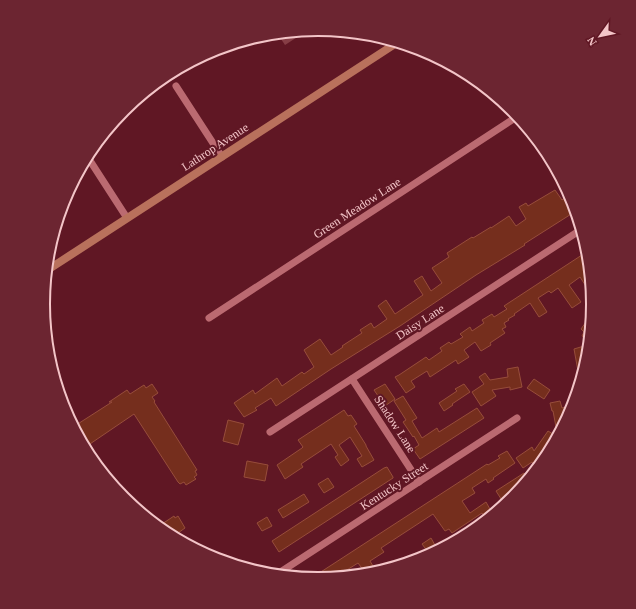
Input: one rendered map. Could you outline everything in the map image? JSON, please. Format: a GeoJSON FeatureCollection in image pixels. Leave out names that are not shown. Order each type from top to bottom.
{"type":"FeatureCollection","features":[{"type":"Feature","properties":{"kind":"street","name":"Lathrop Avenue"},"geometry":{"type":"LineString","coordinates":[[52,267],[391,46]]}},
{"type":"Feature","properties":{"kind":"street"},"geometry":{"type":"LineString","coordinates":[[176,86],[222,157]]}},
{"type":"Feature","properties":{"kind":"street","name":"Green Meadow Lane"},"geometry":{"type":"LineString","coordinates":[[209,318],[513,120]]}},
{"type":"Feature","properties":{"kind":"street"},"geometry":{"type":"LineString","coordinates":[[91,162],[127,218]]}},
{"type":"Feature","properties":{"kind":"street","name":"Daisy Lane"},"geometry":{"type":"LineString","coordinates":[[270,432],[576,233]]}},
{"type":"Feature","properties":{"kind":"street","name":"Shadow Lane"},"geometry":{"type":"LineString","coordinates":[[352,379],[419,482]]}},
{"type":"Feature","properties":{"kind":"street","name":"Kentucky Street"},"geometry":{"type":"LineString","coordinates":[[288,571],[419,482],[517,418]]}},
{"type":"Feature","properties":{"kind":"shaded area"},"geometry":{"type":"Polygon","coordinates":[[[297,37],[285,45],[281,38],[297,37]]]}},
{"type":"Feature","properties":{"kind":"building"},"geometry":{"type":"Polygon","coordinates":[[[555,190],[562,200],[564,198],[571,214],[276,406],[271,398],[255,408],[257,410],[244,417],[234,403],[253,390],[255,394],[277,378],[282,386],[302,372],[304,374],[314,367],[304,350],[320,339],[331,355],[362,333],[360,330],[371,323],[374,328],[387,319],[378,306],[386,300],[395,314],[423,295],[414,281],[422,276],[431,291],[442,283],[432,268],[449,257],[447,253],[509,216],[516,226],[526,219],[519,207],[526,203],[528,206],[555,190]]]}},
{"type":"Feature","properties":{"kind":"building"},"geometry":{"type":"Polygon","coordinates":[[[582,255],[586,286],[580,277],[569,285],[581,302],[572,308],[558,288],[551,293],[549,291],[538,298],[547,312],[539,317],[530,303],[504,323],[506,327],[502,329],[505,333],[490,343],[491,345],[481,351],[475,342],[464,350],[469,357],[458,364],[456,360],[430,377],[427,371],[411,381],[415,387],[406,393],[395,377],[426,357],[429,360],[442,351],[440,348],[449,342],[451,344],[463,337],[460,334],[470,327],[472,331],[484,323],[482,320],[492,314],[494,317],[507,309],[504,306],[582,255]]]}},
{"type":"Feature","properties":{"kind":"building"},"geometry":{"type":"Polygon","coordinates":[[[586,322],[584,338],[582,336],[584,332],[581,329],[586,322]]]}},
{"type":"Feature","properties":{"kind":"building"},"geometry":{"type":"Polygon","coordinates":[[[583,346],[578,370],[574,349],[583,346]]]}},
{"type":"Feature","properties":{"kind":"building"},"geometry":{"type":"Polygon","coordinates":[[[518,367],[522,387],[510,390],[510,387],[492,390],[496,396],[481,406],[472,392],[484,384],[479,377],[485,373],[490,380],[508,377],[507,369],[518,367]]]}},
{"type":"Feature","properties":{"kind":"building"},"geometry":{"type":"Polygon","coordinates":[[[534,379],[550,390],[544,399],[527,388],[534,379]]]}},
{"type":"Feature","properties":{"kind":"building"},"geometry":{"type":"Polygon","coordinates":[[[152,384],[158,393],[152,397],[155,401],[154,402],[197,470],[195,471],[197,475],[194,477],[196,479],[186,485],[184,482],[180,484],[178,482],[134,414],[89,445],[78,424],[112,402],[109,402],[127,390],[130,394],[144,385],[146,388],[152,384]]]}},
{"type":"Feature","properties":{"kind":"building"},"geometry":{"type":"Polygon","coordinates":[[[385,384],[395,399],[385,406],[374,390],[385,384]]]}},
{"type":"Feature","properties":{"kind":"building"},"geometry":{"type":"Polygon","coordinates":[[[464,384],[470,392],[444,411],[439,403],[457,391],[455,389],[464,384]]]}},
{"type":"Feature","properties":{"kind":"building"},"geometry":{"type":"Polygon","coordinates":[[[403,396],[417,418],[412,421],[422,438],[437,428],[439,432],[477,408],[484,418],[420,459],[413,449],[419,445],[403,422],[406,420],[394,401],[403,396]]]}},
{"type":"Feature","properties":{"kind":"building"},"geometry":{"type":"Polygon","coordinates":[[[560,401],[562,408],[565,407],[557,427],[556,427],[550,403],[560,401]]]}},
{"type":"Feature","properties":{"kind":"building"},"geometry":{"type":"Polygon","coordinates":[[[344,410],[348,416],[351,415],[357,424],[354,426],[374,460],[362,467],[357,459],[362,456],[350,437],[339,445],[349,460],[341,466],[335,457],[338,455],[331,444],[301,464],[303,467],[285,479],[277,465],[303,447],[298,440],[344,410]]]}},
{"type":"Feature","properties":{"kind":"building"},"geometry":{"type":"Polygon","coordinates":[[[228,420],[244,424],[238,445],[223,441],[228,420]]]}},
{"type":"Feature","properties":{"kind":"building"},"geometry":{"type":"Polygon","coordinates":[[[548,431],[553,434],[534,464],[532,462],[523,468],[516,458],[532,447],[534,451],[548,431]]]}},
{"type":"Feature","properties":{"kind":"building"},"geometry":{"type":"Polygon","coordinates":[[[507,451],[515,463],[488,483],[486,479],[472,488],[475,493],[462,501],[470,513],[486,502],[490,510],[484,516],[482,513],[452,533],[449,529],[445,531],[433,514],[381,548],[384,552],[370,561],[374,567],[363,569],[358,563],[344,572],[319,573],[487,464],[488,465],[500,458],[498,456],[507,451]]]}},
{"type":"Feature","properties":{"kind":"building"},"geometry":{"type":"Polygon","coordinates":[[[247,461],[268,465],[265,481],[244,477],[247,461]]]}},
{"type":"Feature","properties":{"kind":"building"},"geometry":{"type":"Polygon","coordinates":[[[387,467],[393,478],[279,552],[272,541],[387,467]]]}},
{"type":"Feature","properties":{"kind":"building"},"geometry":{"type":"Polygon","coordinates":[[[524,473],[525,475],[520,482],[502,500],[496,491],[524,473]]]}},
{"type":"Feature","properties":{"kind":"building"},"geometry":{"type":"Polygon","coordinates":[[[328,478],[334,487],[324,493],[318,484],[328,478]]]}},
{"type":"Feature","properties":{"kind":"building"},"geometry":{"type":"Polygon","coordinates":[[[304,494],[309,502],[283,518],[278,510],[304,494]]]}},
{"type":"Feature","properties":{"kind":"building"},"geometry":{"type":"Polygon","coordinates":[[[174,516],[175,518],[178,516],[185,528],[178,534],[163,524],[174,516]]]}},
{"type":"Feature","properties":{"kind":"building"},"geometry":{"type":"Polygon","coordinates":[[[267,517],[272,526],[262,531],[257,523],[267,517]]]}},
{"type":"Feature","properties":{"kind":"building"},"geometry":{"type":"Polygon","coordinates":[[[431,538],[435,546],[427,550],[422,544],[431,538]]]}}]}
